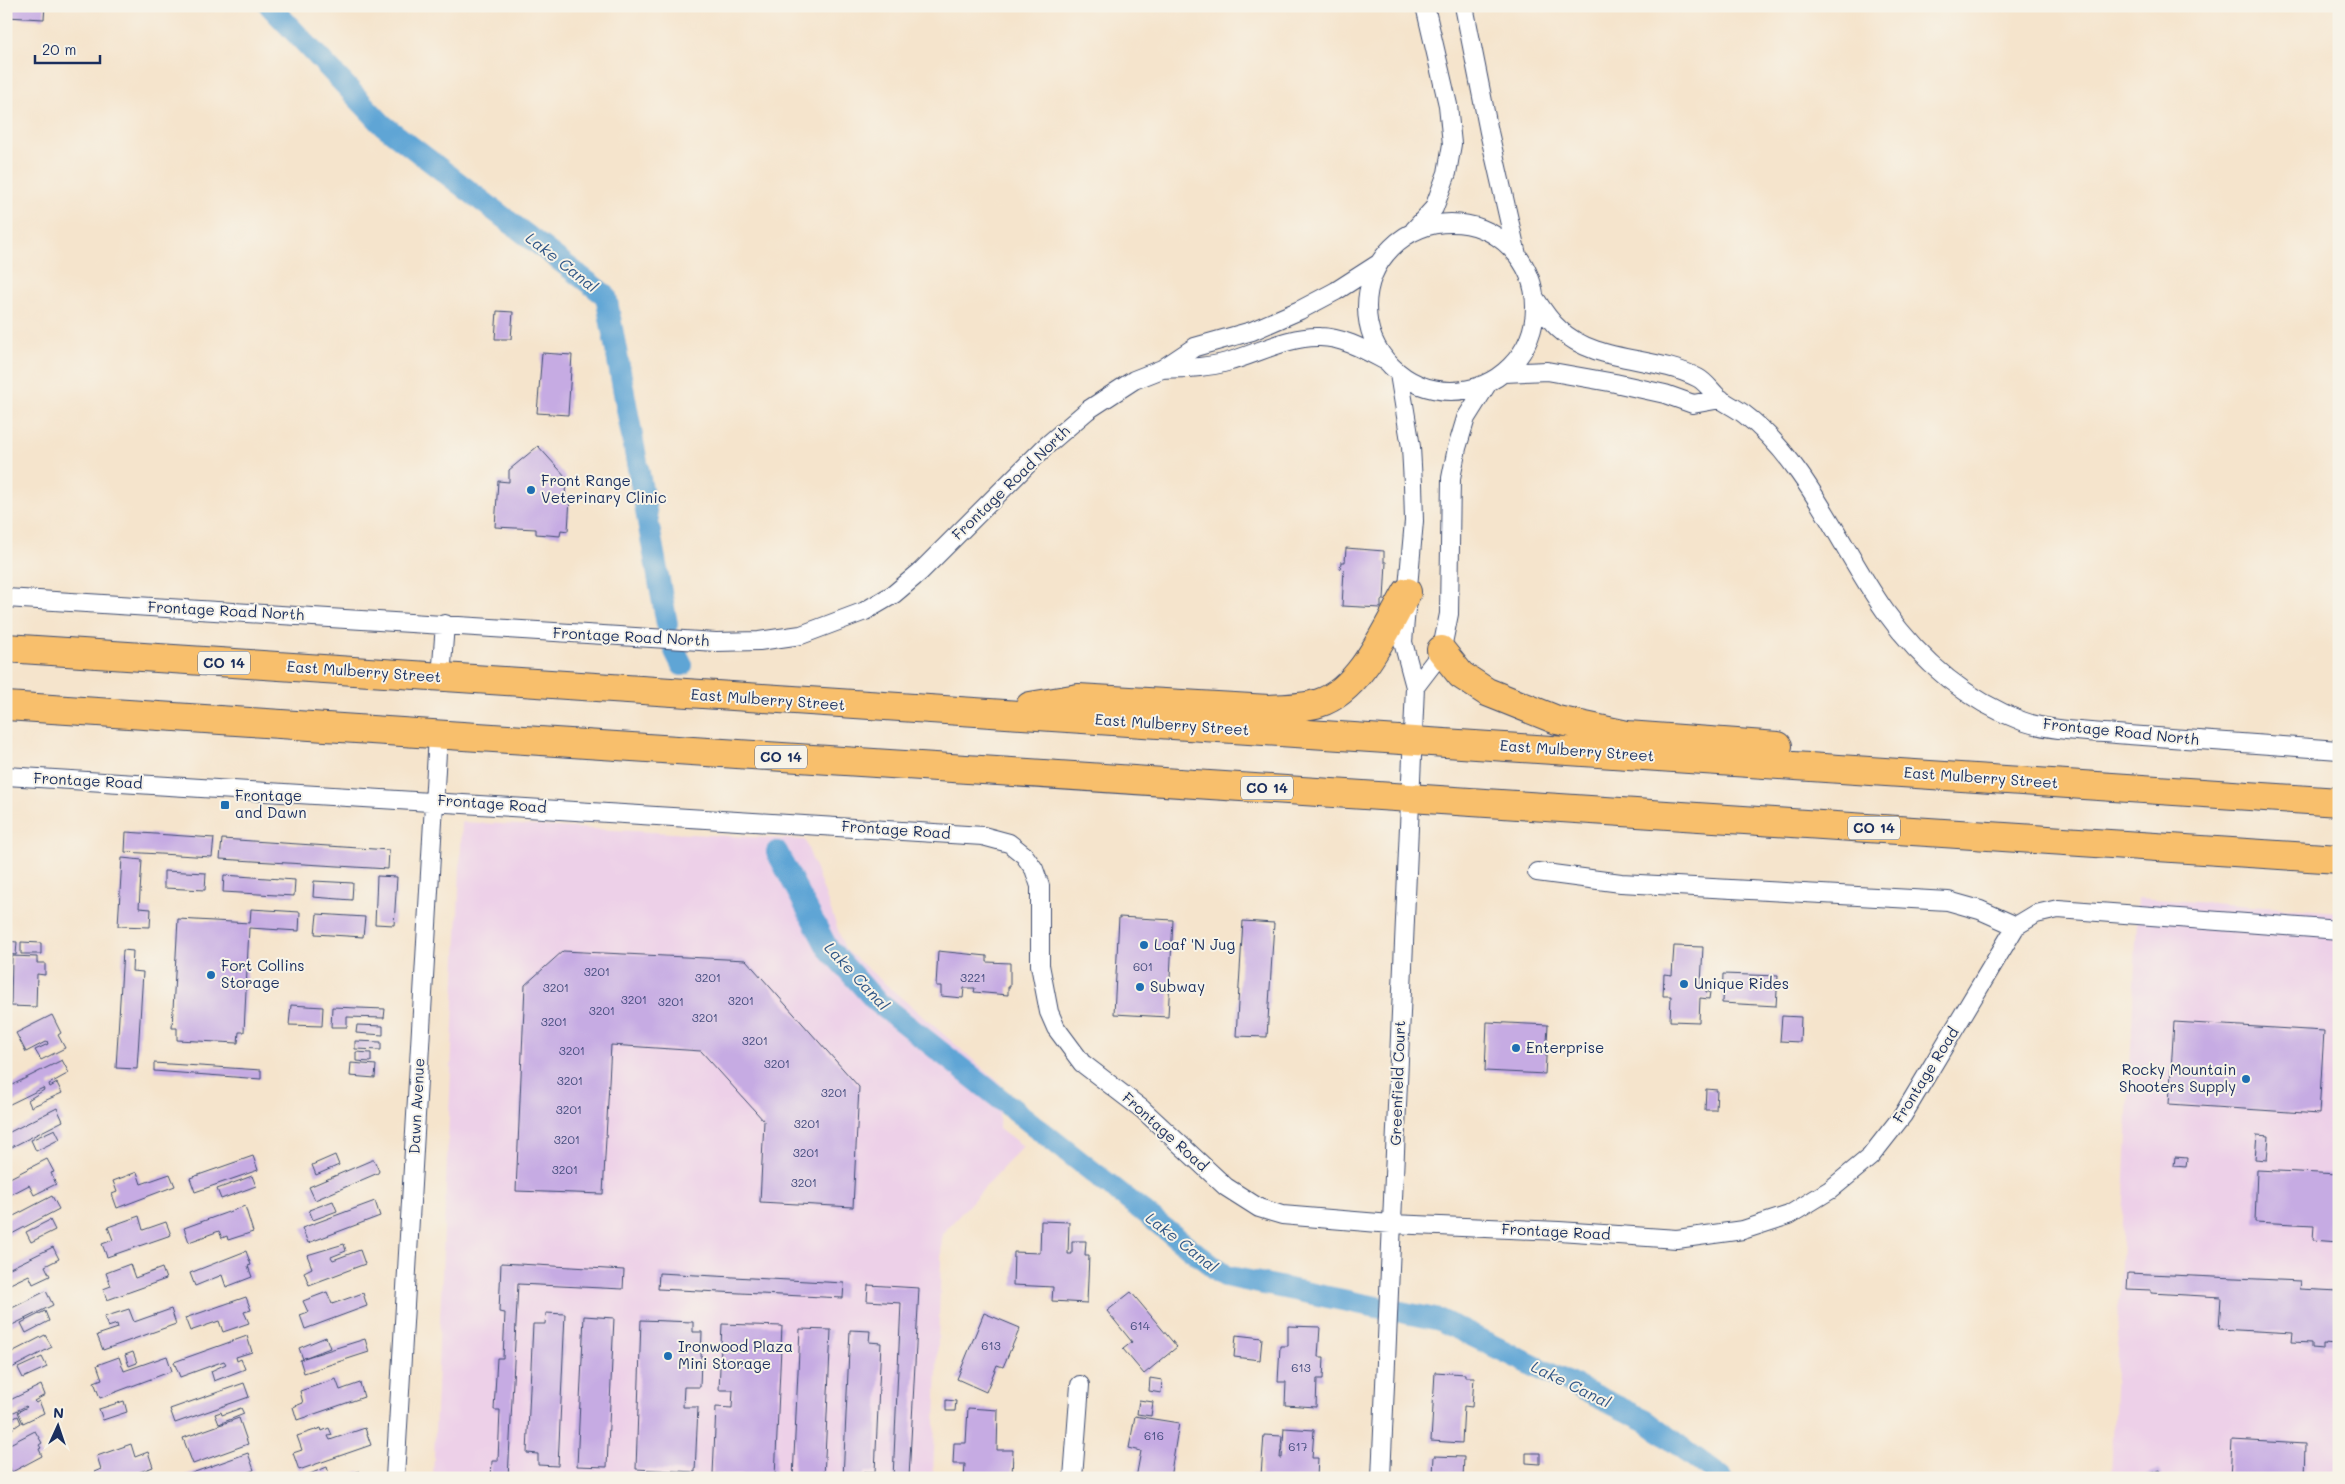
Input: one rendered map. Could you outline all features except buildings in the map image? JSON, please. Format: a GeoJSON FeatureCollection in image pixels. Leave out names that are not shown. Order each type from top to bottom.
{"type":"FeatureCollection","features":[{"type":"Feature","properties":{"kind":"highway"},"geometry":{"type":"LineString","coordinates":[[983,713],[1078,698],[1269,709],[1294,708],[1320,703],[1344,688],[1363,668],[1408,592]]}},
{"type":"Feature","properties":{"kind":"highway","name":"East Mulberry Street"},"geometry":{"type":"LineString","coordinates":[[6,648],[2339,802]]}},
{"type":"Feature","properties":{"kind":"highway"},"geometry":{"type":"LineString","coordinates":[[1441,650],[1461,674],[1487,692],[1557,720],[1627,735],[1775,746],[1861,770]]}},
{"type":"Feature","properties":{"kind":"highway","name":"CO 14"},"geometry":{"type":"LineString","coordinates":[[6,706],[2339,859]]}},
{"type":"Feature","properties":{"kind":"street"},"geometry":{"type":"LineString","coordinates":[[1411,232],[1441,224],[1457,223],[1480,228],[1500,239],[1517,255],[1529,275],[1535,298],[1534,321],[1527,343],[1517,359],[1504,373],[1488,383],[1470,389],[1452,391],[1433,390],[1415,384],[1399,374],[1385,361],[1375,345],[1368,327],[1366,309],[1369,286],[1378,264],[1392,246],[1411,232],[1434,208],[1447,172],[1452,144],[1448,105],[1425,6]]}},
{"type":"Feature","properties":{"kind":"street"},"geometry":{"type":"LineString","coordinates":[[1464,6],[1489,132],[1517,255]]}},
{"type":"Feature","properties":{"kind":"street"},"geometry":{"type":"LineString","coordinates":[[1162,369],[1195,347],[1252,331],[1300,310],[1336,291],[1378,264]]}},
{"type":"Feature","properties":{"kind":"street","name":"Frontage Road North"},"geometry":{"type":"LineString","coordinates":[[1535,298],[1548,318],[1576,342],[1592,350],[1671,367],[1700,379],[1721,399],[1745,415],[1776,443],[1811,491],[1885,611],[1913,645],[1946,678],[1982,702],[2024,722],[2080,731],[2339,750]]}},
{"type":"Feature","properties":{"kind":"street"},"geometry":{"type":"LineString","coordinates":[[1162,369],[1202,368],[1234,360],[1290,341],[1321,336],[1339,339],[1385,361]]}},
{"type":"Feature","properties":{"kind":"street","name":"Frontage Road North"},"geometry":{"type":"LineString","coordinates":[[6,598],[716,642],[759,641],[792,636],[843,621],[894,594],[920,572],[1046,446],[1088,410],[1134,380],[1162,369]]}},
{"type":"Feature","properties":{"kind":"street"},"geometry":{"type":"LineString","coordinates":[[1504,373],[1547,371],[1665,394],[1693,404],[1721,399]]}},
{"type":"Feature","properties":{"kind":"street"},"geometry":{"type":"LineString","coordinates":[[1399,374],[1411,446],[1414,522],[1403,642],[1416,687]]}},
{"type":"Feature","properties":{"kind":"street"},"geometry":{"type":"LineString","coordinates":[[1416,687],[1441,650],[1449,614],[1452,470],[1466,418],[1488,383]]}},
{"type":"Feature","properties":{"kind":"street"},"geometry":{"type":"LineString","coordinates":[[441,678],[445,624]]}},
{"type":"Feature","properties":{"kind":"street","name":"Greenfield Court"},"geometry":{"type":"LineString","coordinates":[[1381,1478],[1416,687]]}},
{"type":"Feature","properties":{"kind":"street","name":"Dawn Avenue"},"geometry":{"type":"LineString","coordinates":[[395,1478],[438,735]]}},
{"type":"Feature","properties":{"kind":"street","name":"Frontage Road"},"geometry":{"type":"LineString","coordinates":[[6,776],[984,836],[1009,842],[1024,855],[1034,868],[1040,886],[1040,965],[1049,1012],[1056,1028],[1082,1063],[1142,1109],[1226,1187],[1259,1208],[1282,1215],[1392,1224],[1559,1231],[1677,1239],[1743,1230],[1789,1215],[1830,1190],[1870,1157],[1903,1115],[2016,926],[2036,914],[2058,909],[2339,930]]}},
{"type":"Feature","properties":{"kind":"street"},"geometry":{"type":"LineString","coordinates":[[1537,872],[1620,883],[1948,901],[1980,910],[2016,926]]}},
{"type":"Feature","properties":{"kind":"street"},"geometry":{"type":"LineString","coordinates":[[1073,1478],[1080,1385]]}},
{"type":"Feature","properties":{"kind":"shaded area"},"geometry":{"type":"Polygon","coordinates":[[[462,822],[805,840],[845,949],[1001,1084],[999,1128],[1023,1146],[942,1234],[933,1478],[433,1478],[462,822]]]}},
{"type":"Feature","properties":{"kind":"shaded area"},"geometry":{"type":"Polygon","coordinates":[[[2138,898],[2339,912],[2339,1478],[2111,1478],[2138,898]]]}},
{"type":"Feature","properties":{"kind":"waterway","name":"Lake Canal"},"geometry":{"type":"LineString","coordinates":[[270,6],[383,125],[606,296],[667,624]]}},
{"type":"Feature","properties":{"kind":"waterway","name":"Lake Canal"},"geometry":{"type":"LineString","coordinates":[[675,651],[682,665]]}},
{"type":"Feature","properties":{"kind":"waterway","name":"Lake Canal"},"geometry":{"type":"LineString","coordinates":[[777,852],[827,947],[876,1001],[1225,1276],[1440,1320],[1645,1420],[1722,1478]]}},
{"type":"Feature","properties":{"kind":"place","name":"Front Range Veterinary Clinic"},"geometry":{"type":"Point","coordinates":[531,490]}},
{"type":"Feature","properties":{"kind":"place","name":"Frontage and Dawn"},"geometry":{"type":"Point","coordinates":[225,805]}},
{"type":"Feature","properties":{"kind":"place","name":"Loaf 'N Jug"},"geometry":{"type":"Point","coordinates":[1144,945]}},
{"type":"Feature","properties":{"kind":"place","name":"Fort Collins Storage"},"geometry":{"type":"Point","coordinates":[211,975]}},
{"type":"Feature","properties":{"kind":"place","name":"Unique Rides"},"geometry":{"type":"Point","coordinates":[1684,984]}},
{"type":"Feature","properties":{"kind":"place","name":"Subway"},"geometry":{"type":"Point","coordinates":[1140,987]}},
{"type":"Feature","properties":{"kind":"place","name":"Enterprise"},"geometry":{"type":"Point","coordinates":[1516,1048]}},
{"type":"Feature","properties":{"kind":"place","name":"Rocky Mountain Shooters Supply"},"geometry":{"type":"Point","coordinates":[2246,1079]}},
{"type":"Feature","properties":{"kind":"place","name":"Ironwood Plaza Mini Storage"},"geometry":{"type":"Point","coordinates":[668,1356]}}]}
